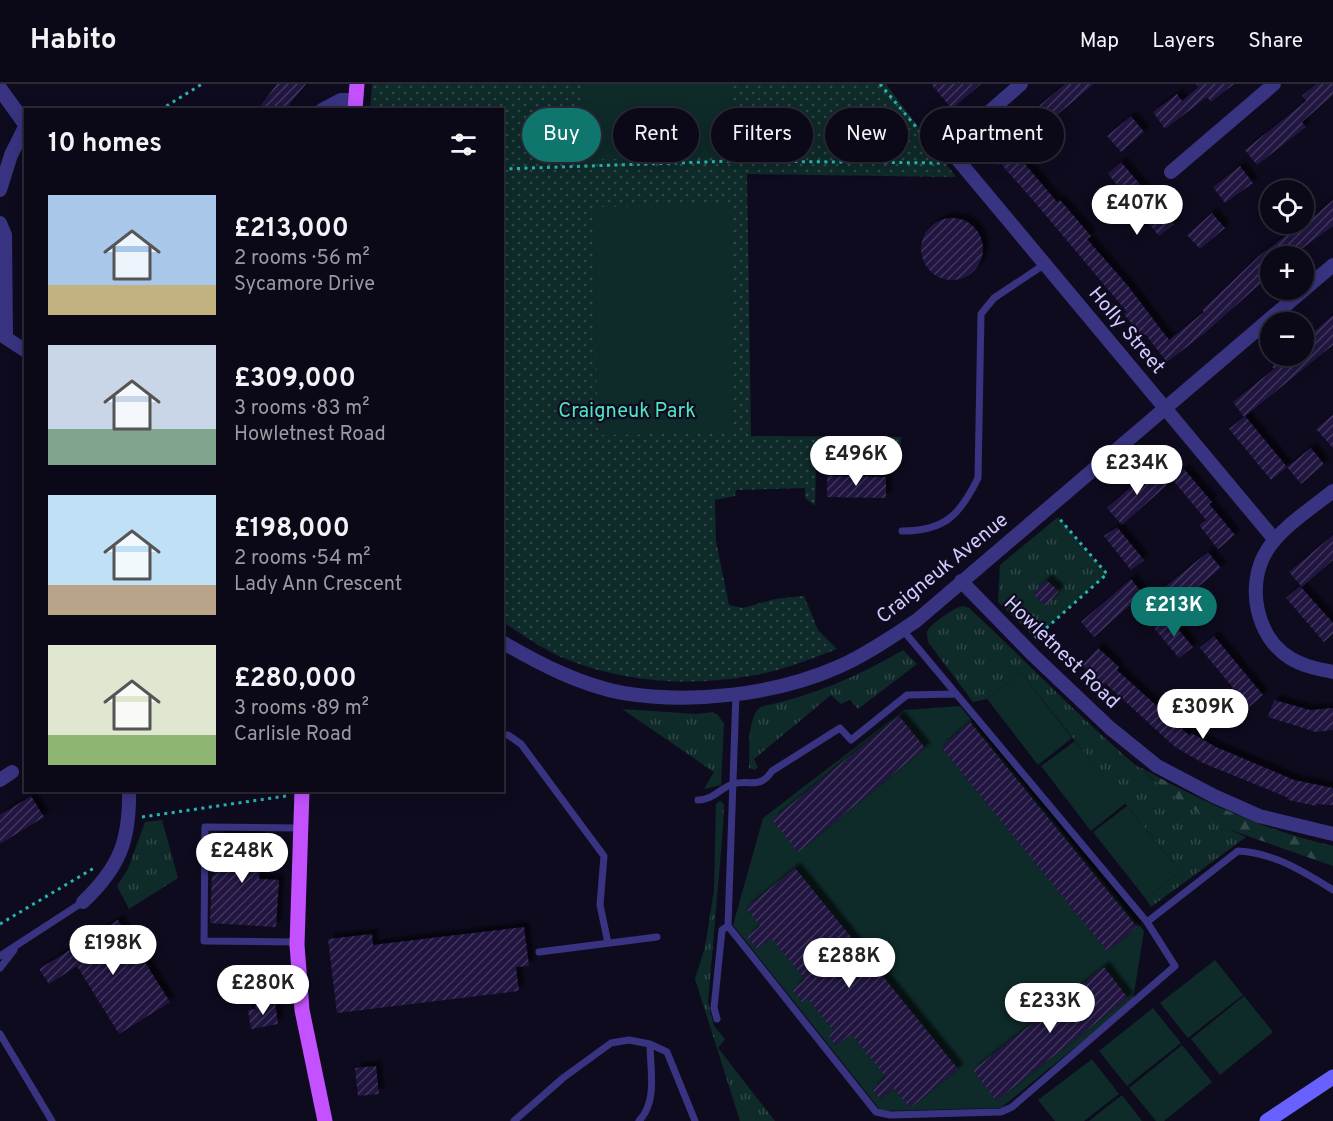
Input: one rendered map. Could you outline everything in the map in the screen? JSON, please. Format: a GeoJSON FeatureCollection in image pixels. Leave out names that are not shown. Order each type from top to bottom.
{"type":"FeatureCollection","features":[{"type":"Feature","properties":{"kind":"main road"},"geometry":{"type":"LineString","coordinates":[[356,105],[357,84]]}},
{"type":"Feature","properties":{"kind":"main road"},"geometry":{"type":"LineString","coordinates":[[302,792],[297,942],[302,1010],[325,1121]]}},
{"type":"Feature","properties":{"kind":"main road"},"geometry":{"type":"LineString","coordinates":[[1278,1118],[1333,1077]]}},
{"type":"Feature","properties":{"kind":"street"},"geometry":{"type":"LineString","coordinates":[[994,108],[1021,84]]}},
{"type":"Feature","properties":{"kind":"street"},"geometry":{"type":"LineString","coordinates":[[1172,172],[1274,84]]}},
{"type":"Feature","properties":{"kind":"street"},"geometry":{"type":"LineString","coordinates":[[0,88],[24,122]]}},
{"type":"Feature","properties":{"kind":"street"},"geometry":{"type":"LineString","coordinates":[[326,108],[341,100],[356,105]]}},
{"type":"Feature","properties":{"kind":"street"},"geometry":{"type":"LineString","coordinates":[[0,190],[24,129]]}},
{"type":"Feature","properties":{"kind":"street","name":"Holly Street"},"geometry":{"type":"LineString","coordinates":[[961,163],[1275,540]]}},
{"type":"Feature","properties":{"kind":"street"},"geometry":{"type":"LineString","coordinates":[[0,223],[5,235],[3,341],[24,350]]}},
{"type":"Feature","properties":{"kind":"street","name":"Craigneuk Avenue"},"geometry":{"type":"LineString","coordinates":[[504,643],[538,663],[568,676],[623,692],[696,697],[736,693],[809,678],[838,667],[876,647],[916,621],[1333,266]]}},
{"type":"Feature","properties":{"kind":"street"},"geometry":{"type":"LineString","coordinates":[[1333,491],[1275,540],[1259,567],[1256,584],[1257,610],[1261,623],[1272,642],[1288,657],[1303,665],[1333,672]]}},
{"type":"Feature","properties":{"kind":"street","name":"Howletnest Road"},"geometry":{"type":"LineString","coordinates":[[961,581],[1025,647],[1110,728],[1157,766],[1214,796],[1259,816],[1333,834]]}},
{"type":"Feature","properties":{"kind":"street"},"geometry":{"type":"LineString","coordinates":[[0,780],[12,772]]}},
{"type":"Feature","properties":{"kind":"street"},"geometry":{"type":"LineString","coordinates":[[83,902],[102,882],[117,860],[130,819],[129,792]]}},
{"type":"Feature","properties":{"kind":"lane"},"geometry":{"type":"LineString","coordinates":[[902,531],[922,531],[940,526],[967,502],[978,478],[981,314],[994,298],[1045,264]]}},
{"type":"Feature","properties":{"kind":"lane"},"geometry":{"type":"LineString","coordinates":[[736,693],[728,926],[876,1112],[890,1115],[1001,1112],[1012,1107],[1175,966],[1147,922],[902,629]]}},
{"type":"Feature","properties":{"kind":"lane"},"geometry":{"type":"LineString","coordinates":[[698,800],[707,800],[734,784],[761,782],[768,778],[772,771],[840,728],[851,740],[907,695],[956,694]]}},
{"type":"Feature","properties":{"kind":"lane"},"geometry":{"type":"LineString","coordinates":[[504,735],[508,735],[521,744],[604,856],[600,905],[608,943]]}},
{"type":"Feature","properties":{"kind":"lane"},"geometry":{"type":"LineString","coordinates":[[297,942],[204,941],[205,827],[300,828]]}},
{"type":"Feature","properties":{"kind":"lane"},"geometry":{"type":"LineString","coordinates":[[1147,922],[1238,851],[1253,852],[1289,863],[1333,890]]}},
{"type":"Feature","properties":{"kind":"lane"},"geometry":{"type":"LineString","coordinates":[[0,956],[83,902]]}},
{"type":"Feature","properties":{"kind":"lane"},"geometry":{"type":"LineString","coordinates":[[717,1019],[714,1008],[722,930],[728,926]]}},
{"type":"Feature","properties":{"kind":"lane"},"geometry":{"type":"LineString","coordinates":[[539,952],[657,937]]}},
{"type":"Feature","properties":{"kind":"lane"},"geometry":{"type":"LineString","coordinates":[[0,968],[15,948]]}},
{"type":"Feature","properties":{"kind":"lane"},"geometry":{"type":"LineString","coordinates":[[0,1034],[52,1121]]}},
{"type":"Feature","properties":{"kind":"lane"},"geometry":{"type":"LineString","coordinates":[[514,1121],[563,1078],[611,1043],[629,1040],[650,1044],[667,1052],[695,1121]]}},
{"type":"Feature","properties":{"kind":"lane"},"geometry":{"type":"LineString","coordinates":[[639,1121],[646,1114],[651,1099],[650,1044]]}},
{"type":"Feature","properties":{"kind":"path"},"geometry":{"type":"LineString","coordinates":[[163,108],[202,84]]}},
{"type":"Feature","properties":{"kind":"path"},"geometry":{"type":"LineString","coordinates":[[880,84],[920,131]]}},
{"type":"Feature","properties":{"kind":"path"},"geometry":{"type":"LineString","coordinates":[[504,169],[733,161],[961,163]]}},
{"type":"Feature","properties":{"kind":"path"},"geometry":{"type":"LineString","coordinates":[[1025,647],[1107,574],[1050,507]]}},
{"type":"Feature","properties":{"kind":"path"},"geometry":{"type":"LineString","coordinates":[[130,819],[286,797],[286,792]]}},
{"type":"Feature","properties":{"kind":"path"},"geometry":{"type":"LineString","coordinates":[[0,924],[103,863]]}},
{"type":"Feature","properties":{"kind":"green space","name":"Craigneuk Park"},"geometry":{"type":"Polygon","coordinates":[[[372,84],[886,84],[904,108],[825,108],[825,162],[908,162],[908,113],[920,129],[920,162],[945,162],[956,177],[747,174],[751,436],[901,437],[900,466],[816,465],[815,506],[805,498],[805,488],[736,490],[735,496],[715,500],[716,541],[729,605],[743,608],[775,599],[804,596],[818,630],[837,649],[783,668],[750,676],[702,681],[654,680],[606,672],[561,657],[504,623],[504,108],[370,108],[372,84]]]}},
{"type":"Feature","properties":{"kind":"green space"},"geometry":{"type":"Polygon","coordinates":[[[583,84],[730,84],[731,108],[711,108],[711,155],[699,155],[699,108],[613,108],[613,159],[601,159],[601,108],[584,108],[583,84]]]}},
{"type":"Feature","properties":{"kind":"green space"},"geometry":{"type":"Polygon","coordinates":[[[730,205],[734,433],[598,435],[593,207],[730,205]]]}},
{"type":"Feature","properties":{"kind":"green space"},"geometry":{"type":"Polygon","coordinates":[[[1058,517],[1107,574],[1035,638],[998,602],[1000,565],[1058,517]]]}},
{"type":"Feature","properties":{"kind":"green space"},"geometry":{"type":"Polygon","coordinates":[[[963,606],[969,608],[1085,720],[1153,779],[1213,821],[1246,837],[1151,907],[1146,899],[1180,872],[1021,673],[987,699],[973,702],[928,642],[927,632],[932,625],[963,606]]]}},
{"type":"Feature","properties":{"kind":"green space"},"geometry":{"type":"Polygon","coordinates":[[[903,650],[917,664],[858,709],[850,700],[841,704],[831,695],[754,759],[758,767],[755,770],[749,768],[751,728],[760,707],[834,684],[869,669],[903,650]]]}},
{"type":"Feature","properties":{"kind":"green space"},"geometry":{"type":"Polygon","coordinates":[[[1021,673],[1072,738],[1038,765],[987,699],[1021,673]]]}},
{"type":"Feature","properties":{"kind":"green space"},"geometry":{"type":"Polygon","coordinates":[[[960,706],[1144,931],[1133,1000],[1001,1108],[881,1111],[733,925],[763,818],[904,710],[960,706]]]}},
{"type":"Feature","properties":{"kind":"green space"},"geometry":{"type":"Polygon","coordinates":[[[622,709],[697,714],[713,712],[718,715],[724,724],[721,785],[704,789],[714,772],[622,709]]]}},
{"type":"Feature","properties":{"kind":"green space"},"geometry":{"type":"Polygon","coordinates":[[[1075,741],[1126,803],[1091,831],[1041,766],[1075,741]]]}},
{"type":"Feature","properties":{"kind":"green space"},"geometry":{"type":"Polygon","coordinates":[[[1136,765],[1232,813],[1282,832],[1333,846],[1333,866],[1219,826],[1176,798],[1136,765]]]}},
{"type":"Feature","properties":{"kind":"green space"},"geometry":{"type":"Polygon","coordinates":[[[720,801],[724,804],[723,828],[708,1002],[714,1026],[725,1039],[718,1048],[775,1121],[740,1121],[695,979],[705,947],[714,890],[716,804],[720,801]]]}},
{"type":"Feature","properties":{"kind":"green space"},"geometry":{"type":"Polygon","coordinates":[[[1127,806],[1180,872],[1146,899],[1093,832],[1127,806]]]}},
{"type":"Feature","properties":{"kind":"green space"},"geometry":{"type":"Polygon","coordinates":[[[162,820],[178,878],[129,909],[117,886],[128,869],[145,822],[162,820]]]}},
{"type":"Feature","properties":{"kind":"green space"},"geometry":{"type":"Polygon","coordinates":[[[1215,960],[1243,995],[1188,1038],[1160,1003],[1215,960]]]}},
{"type":"Feature","properties":{"kind":"green space"},"geometry":{"type":"Polygon","coordinates":[[[1244,996],[1273,1032],[1220,1075],[1191,1039],[1244,996]]]}},
{"type":"Feature","properties":{"kind":"green space"},"geometry":{"type":"Polygon","coordinates":[[[1153,1008],[1181,1043],[1127,1086],[1099,1051],[1153,1008]]]}},
{"type":"Feature","properties":{"kind":"green space"},"geometry":{"type":"Polygon","coordinates":[[[1182,1045],[1212,1082],[1164,1121],[1156,1121],[1129,1088],[1182,1045]]]}},
{"type":"Feature","properties":{"kind":"green space"},"geometry":{"type":"Polygon","coordinates":[[[1092,1059],[1119,1094],[1084,1121],[1055,1121],[1038,1100],[1092,1059]]]}},
{"type":"Feature","properties":{"kind":"green space"},"geometry":{"type":"Polygon","coordinates":[[[1122,1095],[1142,1121],[1089,1121],[1122,1095]]]}},
{"type":"Feature","properties":{"kind":"building"},"geometry":{"type":"Polygon","coordinates":[[[277,84],[306,84],[287,108],[259,108],[277,84]]]}},
{"type":"Feature","properties":{"kind":"building"},"geometry":{"type":"Polygon","coordinates":[[[931,84],[981,84],[953,108],[931,84]]]}},
{"type":"Feature","properties":{"kind":"building"},"geometry":{"type":"Polygon","coordinates":[[[1065,84],[1094,84],[1064,109],[1037,108],[1065,84]]]}},
{"type":"Feature","properties":{"kind":"building"},"geometry":{"type":"Polygon","coordinates":[[[1196,84],[1234,84],[1211,102],[1207,97],[1165,129],[1153,112],[1177,94],[1182,101],[1198,87],[1196,84]]]}},
{"type":"Feature","properties":{"kind":"building"},"geometry":{"type":"Polygon","coordinates":[[[1316,84],[1333,84],[1333,95],[1302,122],[1306,127],[1257,165],[1245,150],[1306,101],[1302,96],[1316,84]]]}},
{"type":"Feature","properties":{"kind":"building"},"geometry":{"type":"Polygon","coordinates":[[[1131,116],[1144,132],[1121,152],[1107,136],[1131,116]]]}},
{"type":"Feature","properties":{"kind":"building"},"geometry":{"type":"Polygon","coordinates":[[[995,162],[1023,162],[1057,202],[1060,200],[1091,236],[1087,239],[1128,286],[1169,340],[1204,312],[1202,310],[1260,255],[1260,284],[1205,333],[1167,362],[1145,334],[1142,337],[1124,314],[1127,312],[1032,199],[1000,163],[998,165],[995,162]]]}},
{"type":"Feature","properties":{"kind":"building"},"geometry":{"type":"Polygon","coordinates":[[[1121,162],[1174,224],[1159,236],[1108,174],[1121,162]]]}},
{"type":"Feature","properties":{"kind":"building"},"geometry":{"type":"Polygon","coordinates":[[[1240,166],[1253,183],[1225,203],[1213,187],[1240,166]]]}},
{"type":"Feature","properties":{"kind":"building"},"geometry":{"type":"Polygon","coordinates":[[[1333,200],[1333,226],[1306,246],[1272,246],[1288,234],[1291,236],[1314,234],[1314,216],[1333,200]]]}},
{"type":"Feature","properties":{"kind":"building"},"geometry":{"type":"Polygon","coordinates":[[[1212,213],[1225,228],[1200,249],[1187,235],[1212,213]]]}},
{"type":"Feature","properties":{"kind":"building"},"geometry":{"type":"Polygon","coordinates":[[[952,218],[974,227],[983,249],[974,271],[952,280],[930,271],[921,249],[930,227],[952,218]]]}},
{"type":"Feature","properties":{"kind":"building"},"geometry":{"type":"Polygon","coordinates":[[[1333,315],[1333,345],[1314,360],[1314,331],[1333,315]]]}},
{"type":"Feature","properties":{"kind":"building"},"geometry":{"type":"Polygon","coordinates":[[[1307,366],[1244,417],[1233,402],[1274,369],[1272,367],[1307,366]]]}},
{"type":"Feature","properties":{"kind":"building"},"geometry":{"type":"Polygon","coordinates":[[[1333,414],[1333,448],[1316,429],[1333,414]]]}},
{"type":"Feature","properties":{"kind":"building"},"geometry":{"type":"Polygon","coordinates":[[[1245,416],[1287,467],[1271,480],[1229,429],[1245,416]]]}},
{"type":"Feature","properties":{"kind":"building"},"geometry":{"type":"Polygon","coordinates":[[[1311,448],[1324,464],[1301,484],[1287,467],[1311,448]]]}},
{"type":"Feature","properties":{"kind":"building"},"geometry":{"type":"Polygon","coordinates":[[[1152,468],[1167,485],[1122,525],[1107,508],[1152,468]]]}},
{"type":"Feature","properties":{"kind":"building"},"geometry":{"type":"Polygon","coordinates":[[[1184,469],[1212,502],[1209,504],[1235,535],[1218,549],[1199,525],[1206,520],[1172,479],[1184,469]]]}},
{"type":"Feature","properties":{"kind":"building"},"geometry":{"type":"Polygon","coordinates":[[[827,476],[886,477],[886,498],[827,497],[827,476]]]}},
{"type":"Feature","properties":{"kind":"building"},"geometry":{"type":"Polygon","coordinates":[[[1117,527],[1144,560],[1131,570],[1104,536],[1117,527]]]}},
{"type":"Feature","properties":{"kind":"building"},"geometry":{"type":"Polygon","coordinates":[[[1333,535],[1333,560],[1302,587],[1289,572],[1333,535]]]}},
{"type":"Feature","properties":{"kind":"building"},"geometry":{"type":"Polygon","coordinates":[[[1208,552],[1221,568],[1168,611],[1155,595],[1208,552]]]}},
{"type":"Feature","properties":{"kind":"building"},"geometry":{"type":"Polygon","coordinates":[[[1131,579],[1143,594],[1094,637],[1081,622],[1131,579]]]}},
{"type":"Feature","properties":{"kind":"building"},"geometry":{"type":"Polygon","coordinates":[[[1046,580],[1059,591],[1046,606],[1033,594],[1046,580]]]}},
{"type":"Feature","properties":{"kind":"building"},"geometry":{"type":"Polygon","coordinates":[[[1300,586],[1333,623],[1333,634],[1324,642],[1286,598],[1300,586]]]}},
{"type":"Feature","properties":{"kind":"building"},"geometry":{"type":"Polygon","coordinates":[[[1168,617],[1193,647],[1179,658],[1154,628],[1168,617]]]}},
{"type":"Feature","properties":{"kind":"building"},"geometry":{"type":"Polygon","coordinates":[[[1214,636],[1263,695],[1249,707],[1200,648],[1214,636]]]}},
{"type":"Feature","properties":{"kind":"building"},"geometry":{"type":"Polygon","coordinates":[[[1098,648],[1119,667],[1117,670],[1190,736],[1191,733],[1216,747],[1294,780],[1333,788],[1333,805],[1316,804],[1316,806],[1288,800],[1289,798],[1203,763],[1175,747],[1082,665],[1098,648]]]}},
{"type":"Feature","properties":{"kind":"building"},"geometry":{"type":"Polygon","coordinates":[[[1274,700],[1310,710],[1333,708],[1333,730],[1316,732],[1268,717],[1274,700]]]}},
{"type":"Feature","properties":{"kind":"building"},"geometry":{"type":"Polygon","coordinates":[[[899,716],[925,748],[798,852],[772,820],[899,716]]]}},
{"type":"Feature","properties":{"kind":"building"},"geometry":{"type":"Polygon","coordinates":[[[970,722],[1137,927],[1107,951],[941,747],[970,722]]]}},
{"type":"Feature","properties":{"kind":"building"},"geometry":{"type":"Polygon","coordinates":[[[31,796],[44,817],[0,844],[0,815],[31,796]]]}},
{"type":"Feature","properties":{"kind":"building"},"geometry":{"type":"Polygon","coordinates":[[[217,833],[262,836],[259,879],[279,880],[276,927],[210,923],[217,833]]]}},
{"type":"Feature","properties":{"kind":"building"},"geometry":{"type":"Polygon","coordinates":[[[795,868],[958,1069],[910,1108],[894,1088],[880,1099],[872,1089],[886,1077],[851,1034],[836,1046],[828,1035],[834,1031],[807,998],[802,1002],[792,990],[805,979],[771,938],[757,949],[747,937],[760,926],[746,908],[795,868]]]}},
{"type":"Feature","properties":{"kind":"building"},"geometry":{"type":"Polygon","coordinates":[[[118,920],[170,1002],[119,1034],[77,966],[49,984],[39,969],[118,920]]]}},
{"type":"Feature","properties":{"kind":"building"},"geometry":{"type":"Polygon","coordinates":[[[524,927],[529,966],[516,967],[519,991],[337,1013],[328,939],[372,934],[373,945],[524,927]]]}},
{"type":"Feature","properties":{"kind":"building"},"geometry":{"type":"Polygon","coordinates":[[[1104,967],[1128,998],[996,1101],[973,1070],[1104,967]]]}},
{"type":"Feature","properties":{"kind":"building"},"geometry":{"type":"Polygon","coordinates":[[[275,1002],[278,1024],[251,1029],[248,1010],[256,1009],[255,1005],[275,1002]]]}},
{"type":"Feature","properties":{"kind":"building"},"geometry":{"type":"Polygon","coordinates":[[[376,1066],[379,1094],[358,1096],[355,1068],[376,1066]]]}}]}
